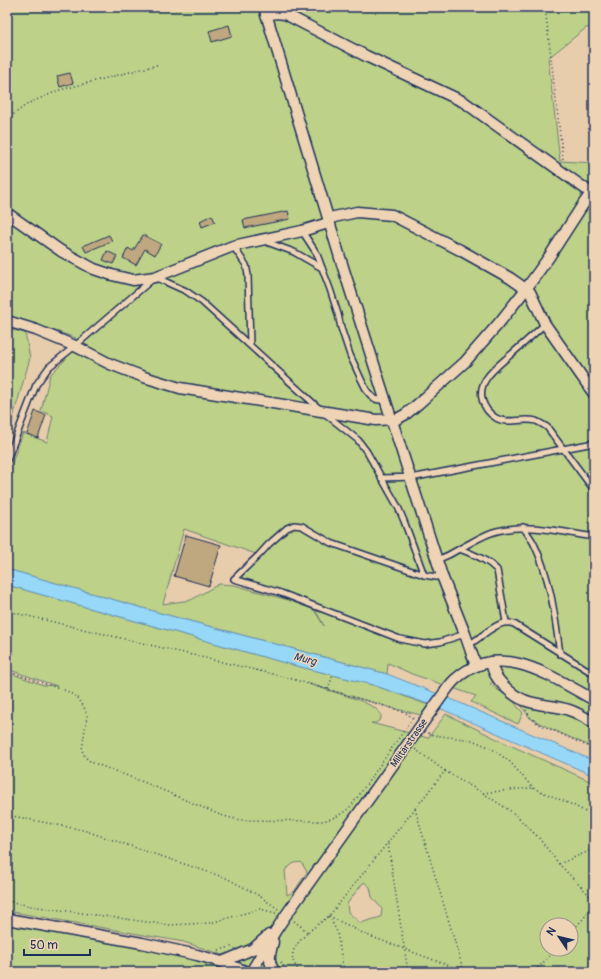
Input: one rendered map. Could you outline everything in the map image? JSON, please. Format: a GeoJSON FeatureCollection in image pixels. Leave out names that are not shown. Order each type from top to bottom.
{"type":"FeatureCollection","features":[{"type":"Feature","properties":{"kind":"street"},"geometry":{"type":"LineString","coordinates":[[7,323],[36,330],[75,346],[110,364],[144,377],[180,388],[376,420],[392,420],[397,419],[412,409],[465,362],[499,323],[549,257],[593,192],[464,102],[366,56],[285,14],[265,11],[342,264],[392,420],[436,560],[476,666]]}},
{"type":"Feature","properties":{"kind":"street"},"geometry":{"type":"LineString","coordinates":[[7,213],[61,252],[94,269],[133,280],[155,277],[233,246],[302,231],[325,224],[334,217],[357,212],[392,215],[460,250],[510,278],[530,292],[545,324],[594,394]]}},
{"type":"Feature","properties":{"kind":"street","name":"Militärstrasse"},"geometry":{"type":"LineString","coordinates":[[251,972],[286,915],[408,744],[423,730],[430,714],[447,689],[462,674],[476,666],[491,662],[507,661],[535,668],[594,700]]}},
{"type":"Feature","properties":{"kind":"street"},"geometry":{"type":"LineString","coordinates":[[491,662],[492,670],[495,675],[508,690],[517,697],[528,702],[570,710],[594,723]]}},
{"type":"Feature","properties":{"kind":"street"},"geometry":{"type":"LineString","coordinates":[[7,919],[142,943],[197,955],[222,962],[248,972]]}},
{"type":"Feature","properties":{"kind":"street","name":"Militärstrasse"},"geometry":{"type":"LineString","coordinates":[[222,962],[253,949],[276,930]]}},
{"type":"Feature","properties":{"kind":"street","name":"Militärstrasse"},"geometry":{"type":"LineString","coordinates":[[275,972],[271,967],[269,956],[276,930]]}},
{"type":"Feature","properties":{"kind":"lane"},"geometry":{"type":"LineString","coordinates":[[302,231],[317,254],[330,289],[350,355],[358,373],[368,391],[374,398],[380,400],[385,399]]}},
{"type":"Feature","properties":{"kind":"lane"},"geometry":{"type":"LineString","coordinates":[[260,240],[294,252],[322,268]]}},
{"type":"Feature","properties":{"kind":"lane"},"geometry":{"type":"LineString","coordinates":[[233,246],[246,264],[248,274],[250,345]]}},
{"type":"Feature","properties":{"kind":"lane"},"geometry":{"type":"LineString","coordinates":[[7,460],[36,385],[49,367],[155,277],[186,291],[202,302],[323,412],[358,440],[367,452],[398,508],[424,575]]}},
{"type":"Feature","properties":{"kind":"lane"},"geometry":{"type":"LineString","coordinates":[[545,324],[499,365],[486,379],[482,389],[482,402],[488,412],[498,419],[509,421],[536,421],[547,427],[594,490]]}},
{"type":"Feature","properties":{"kind":"lane"},"geometry":{"type":"LineString","coordinates":[[381,478],[410,478],[594,443]]}},
{"type":"Feature","properties":{"kind":"lane"},"geometry":{"type":"LineString","coordinates":[[442,576],[436,577],[424,575],[331,543],[302,526],[294,525],[287,528],[269,544],[234,579],[281,594],[400,639],[425,644],[440,642],[464,634]]}},
{"type":"Feature","properties":{"kind":"lane"},"geometry":{"type":"LineString","coordinates":[[436,560],[477,539],[497,531],[524,528],[543,529],[594,538]]}},
{"type":"Feature","properties":{"kind":"lane"},"geometry":{"type":"LineString","coordinates":[[524,528],[535,544],[544,569],[551,597],[560,654]]}},
{"type":"Feature","properties":{"kind":"lane"},"geometry":{"type":"LineString","coordinates":[[460,549],[484,559],[498,570],[506,622]]}},
{"type":"Feature","properties":{"kind":"lane"},"geometry":{"type":"LineString","coordinates":[[468,645],[497,625],[506,622],[514,624],[594,674]]}},
{"type":"Feature","properties":{"kind":"path"},"geometry":{"type":"LineString","coordinates":[[545,7],[564,173]]}},
{"type":"Feature","properties":{"kind":"path"},"geometry":{"type":"LineString","coordinates":[[7,119],[29,103],[60,90],[157,65]]}},
{"type":"Feature","properties":{"kind":"path"},"geometry":{"type":"LineString","coordinates":[[7,611],[285,677],[392,708],[408,714],[423,730],[433,735],[472,740],[491,748],[510,762],[533,788],[575,806],[594,818]]}},
{"type":"Feature","properties":{"kind":"path"},"geometry":{"type":"LineString","coordinates":[[7,671],[67,692],[78,698],[84,707],[87,716],[82,750],[85,757],[91,762],[146,783],[220,815],[239,820],[323,821],[332,819],[344,812],[352,805],[412,718]]}},
{"type":"Feature","properties":{"kind":"path"},"geometry":{"type":"LineString","coordinates":[[328,689],[333,674]]}},
{"type":"Feature","properties":{"kind":"path"},"geometry":{"type":"LineString","coordinates":[[517,697],[531,718],[540,724],[594,749]]}},
{"type":"Feature","properties":{"kind":"path"},"geometry":{"type":"LineString","coordinates":[[408,744],[445,771],[512,812],[538,837],[560,864],[592,898],[592,904],[588,913],[579,923]]}},
{"type":"Feature","properties":{"kind":"path"},"geometry":{"type":"LineString","coordinates":[[299,972],[293,962],[292,954],[298,944],[308,932],[329,916],[445,771]]}},
{"type":"Feature","properties":{"kind":"path"},"geometry":{"type":"LineString","coordinates":[[483,793],[533,788]]}},
{"type":"Feature","properties":{"kind":"path"},"geometry":{"type":"LineString","coordinates":[[415,809],[465,972]]}},
{"type":"Feature","properties":{"kind":"path"},"geometry":{"type":"LineString","coordinates":[[7,815],[83,830],[226,878],[258,895],[308,932]]}},
{"type":"Feature","properties":{"kind":"path"},"geometry":{"type":"LineString","coordinates":[[388,843],[408,972]]}},
{"type":"Feature","properties":{"kind":"path"},"geometry":{"type":"LineString","coordinates":[[560,864],[594,849]]}},
{"type":"Feature","properties":{"kind":"path"},"geometry":{"type":"LineString","coordinates":[[7,901],[31,906],[169,925],[210,923],[260,909],[286,915]]}},
{"type":"Feature","properties":{"kind":"path"},"geometry":{"type":"LineString","coordinates":[[329,916],[367,936],[465,972]]}},
{"type":"Feature","properties":{"kind":"path"},"geometry":{"type":"LineString","coordinates":[[329,916],[337,932],[344,972]]}},
{"type":"Feature","properties":{"kind":"path"},"geometry":{"type":"LineString","coordinates":[[531,972],[539,967],[548,957]]}},
{"type":"Feature","properties":{"kind":"green space"},"geometry":{"type":"Polygon","coordinates":[[[7,7],[594,7],[594,26],[586,28],[548,58],[560,161],[594,163],[594,181],[580,196],[594,204],[594,748],[530,718],[501,677],[490,684],[513,701],[523,713],[518,724],[471,702],[476,696],[412,674],[388,663],[387,674],[160,613],[7,569],[7,467],[10,468],[23,433],[47,442],[53,416],[41,411],[50,375],[65,360],[76,338],[7,316],[7,7]],[[184,529],[163,604],[191,600],[219,584],[234,585],[288,600],[314,610],[324,626],[310,600],[240,578],[272,545],[266,543],[256,554],[184,529]]]}},
{"type":"Feature","properties":{"kind":"green space"},"geometry":{"type":"Polygon","coordinates":[[[14,330],[25,333],[30,358],[7,435],[7,342],[9,333],[14,330]]]}},
{"type":"Feature","properties":{"kind":"green space"},"geometry":{"type":"Polygon","coordinates":[[[7,585],[285,663],[373,685],[428,705],[421,715],[309,684],[357,700],[374,708],[380,713],[381,719],[376,723],[371,723],[428,738],[446,714],[503,742],[594,783],[594,972],[263,972],[220,954],[184,942],[7,911],[7,672],[43,685],[57,686],[7,669],[7,585]],[[301,862],[294,863],[285,870],[287,895],[294,892],[307,872],[301,862]],[[364,882],[347,904],[348,912],[360,923],[381,917],[382,909],[372,897],[370,887],[364,882]]]}},
{"type":"Feature","properties":{"kind":"green space"},"geometry":{"type":"Polygon","coordinates":[[[7,923],[124,944],[180,956],[235,972],[7,972],[7,923]]]}},
{"type":"Feature","properties":{"kind":"water","name":"Murg"},"geometry":{"type":"Polygon","coordinates":[[[7,569],[160,613],[387,674],[453,700],[594,761],[594,776],[437,707],[373,685],[285,663],[7,585],[7,569]]]}},
{"type":"Feature","properties":{"kind":"building"},"geometry":{"type":"Polygon","coordinates":[[[229,25],[232,36],[212,42],[209,31],[229,25]]]}},
{"type":"Feature","properties":{"kind":"building"},"geometry":{"type":"Polygon","coordinates":[[[70,73],[73,83],[60,87],[57,76],[70,73]]]}},
{"type":"Feature","properties":{"kind":"building"},"geometry":{"type":"Polygon","coordinates":[[[288,211],[290,219],[245,228],[243,220],[288,211]]]}},
{"type":"Feature","properties":{"kind":"building"},"geometry":{"type":"Polygon","coordinates":[[[212,215],[215,222],[202,227],[200,221],[212,215]]]}},
{"type":"Feature","properties":{"kind":"building"},"geometry":{"type":"Polygon","coordinates":[[[109,235],[112,241],[86,252],[83,246],[109,235]]]}},
{"type":"Feature","properties":{"kind":"building"},"geometry":{"type":"Polygon","coordinates":[[[143,235],[161,244],[155,255],[145,249],[136,265],[123,258],[128,248],[133,251],[143,235]]]}},
{"type":"Feature","properties":{"kind":"building"},"geometry":{"type":"Polygon","coordinates":[[[107,251],[117,256],[113,264],[103,260],[107,251]]]}},
{"type":"Feature","properties":{"kind":"building"},"geometry":{"type":"Polygon","coordinates":[[[35,411],[46,415],[38,438],[27,434],[35,411]]]}},
{"type":"Feature","properties":{"kind":"building"},"geometry":{"type":"Polygon","coordinates":[[[186,535],[221,545],[209,586],[174,576],[186,535]]]}}]}
